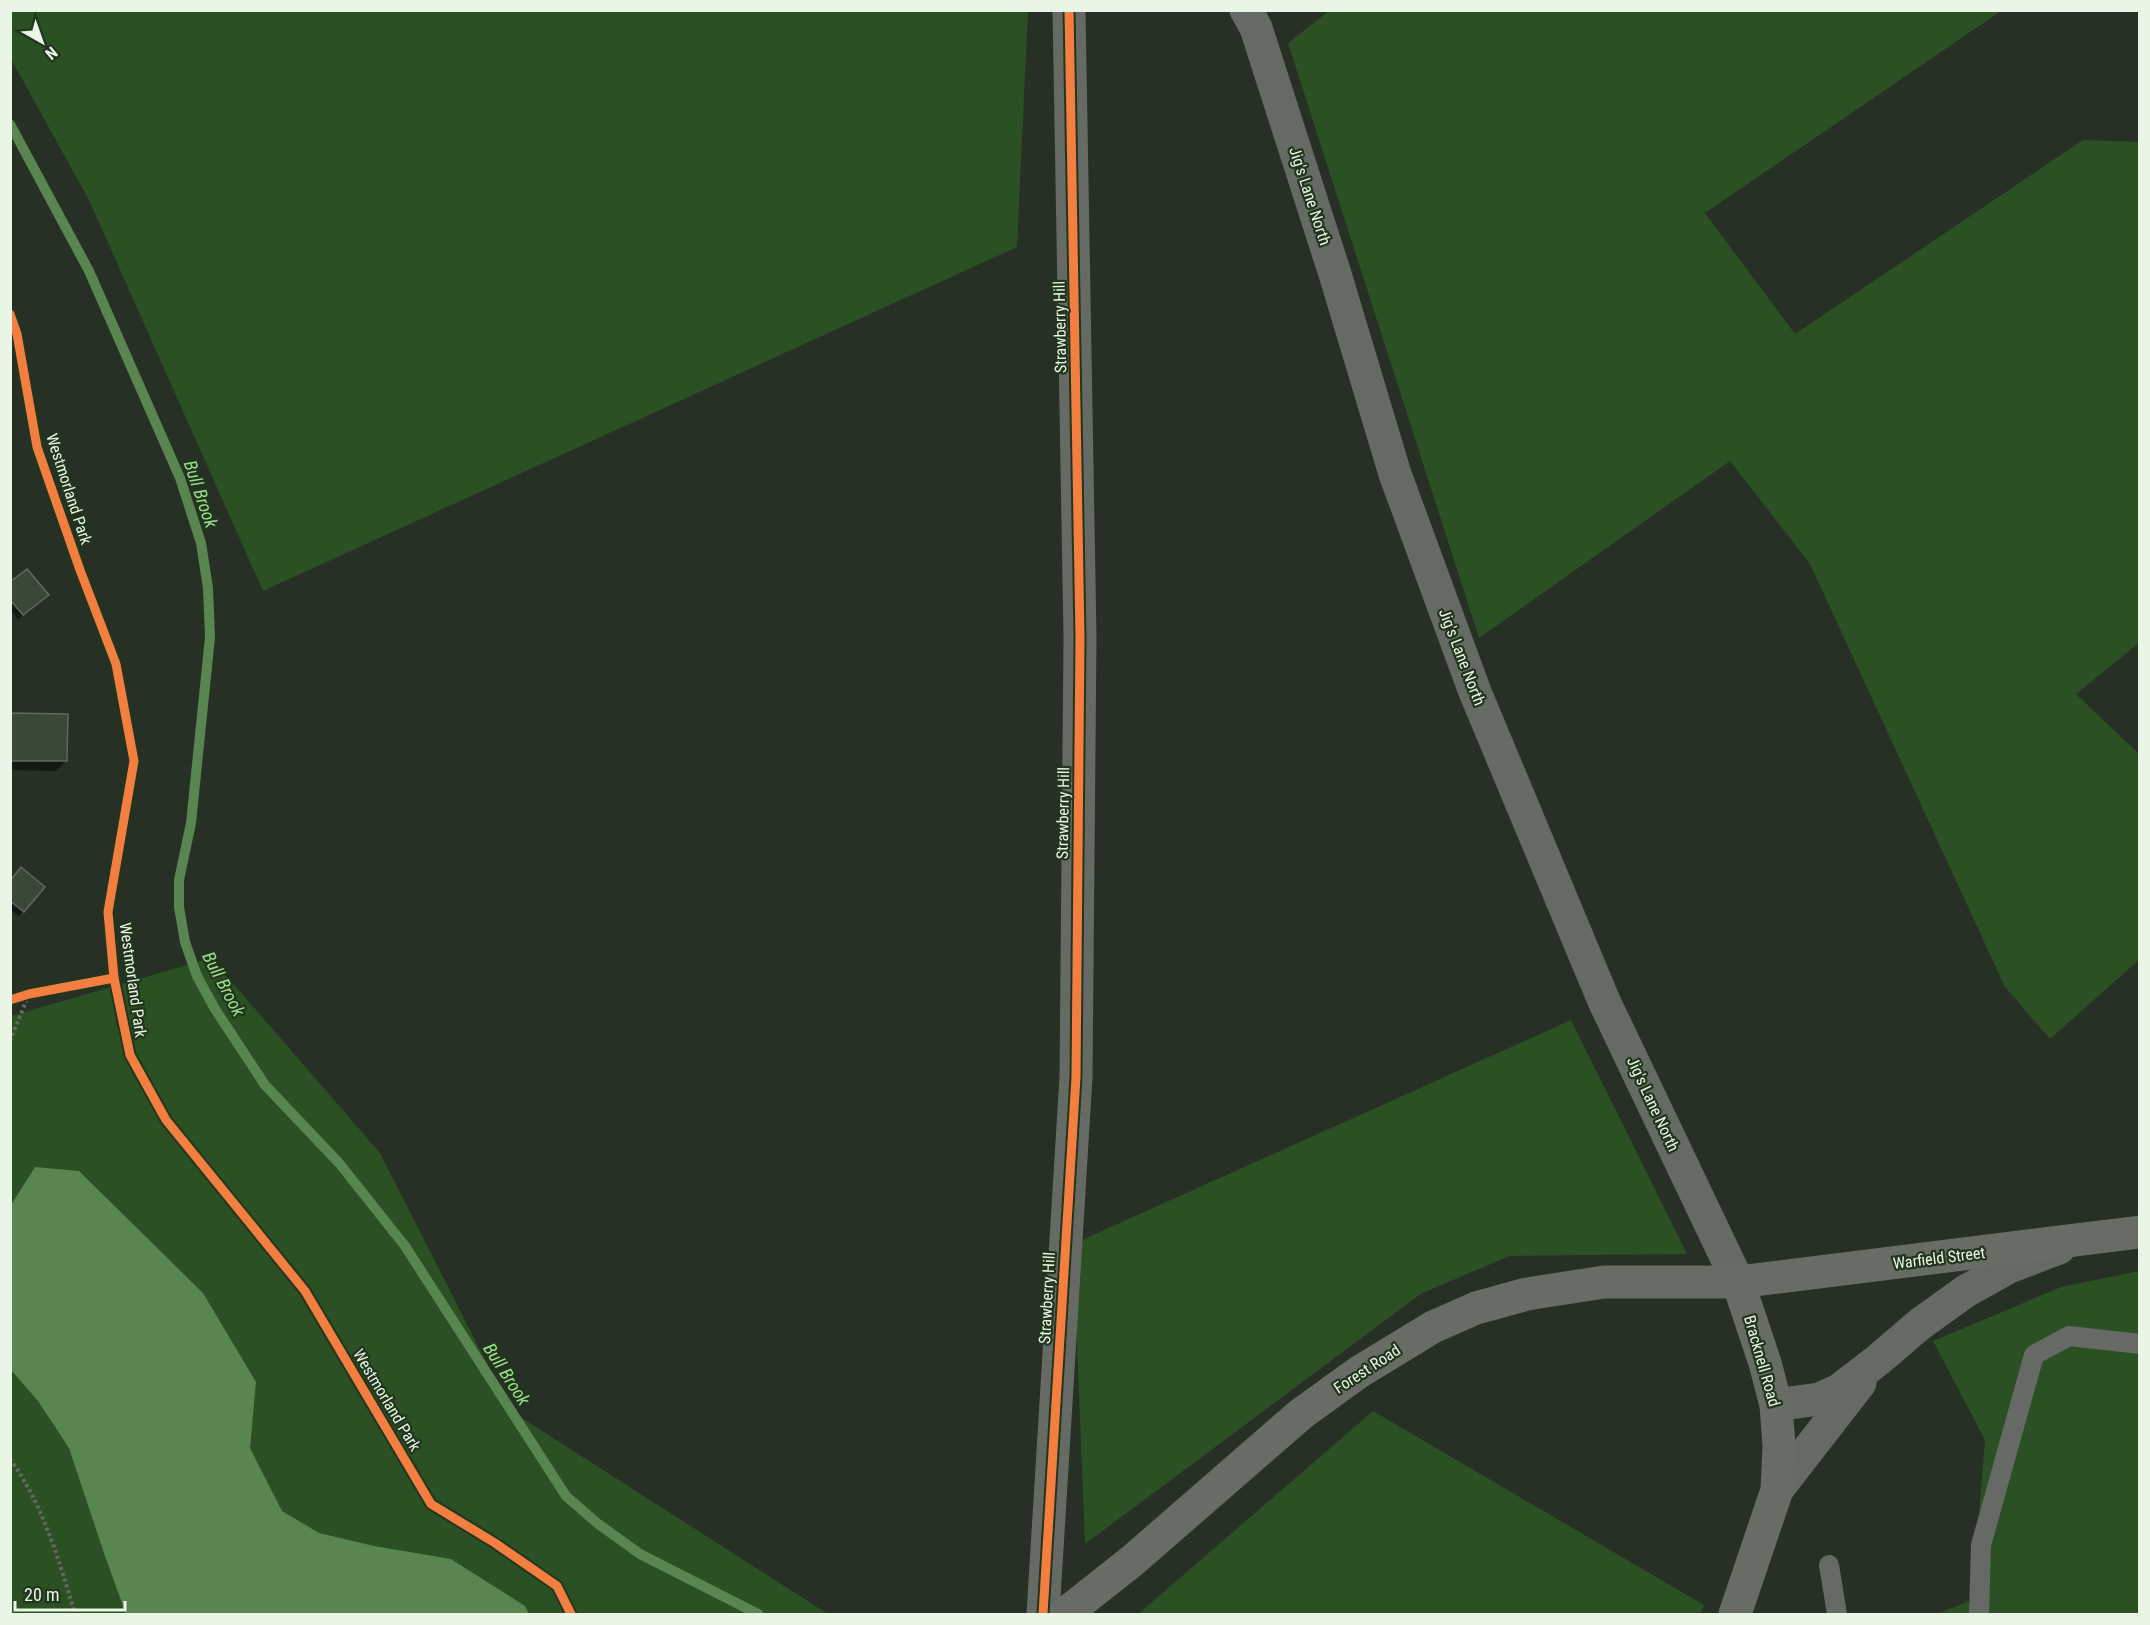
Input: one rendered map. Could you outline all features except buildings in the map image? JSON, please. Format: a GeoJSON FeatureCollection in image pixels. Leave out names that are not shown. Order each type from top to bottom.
{"type":"FeatureCollection","features":[{"type":"Feature","properties":{"kind":"main road","name":"Warfield Street"},"geometry":{"type":"LineString","coordinates":[[1738,1282],[2139,1232]]}},
{"type":"Feature","properties":{"kind":"main road","name":"Bracknell Road"},"geometry":{"type":"LineString","coordinates":[[1735,1614],[1777,1490],[1779,1446],[1776,1405],[1765,1363],[1738,1282]]}},
{"type":"Feature","properties":{"kind":"main road","name":"Forest Road"},"geometry":{"type":"LineString","coordinates":[[1065,1614],[1132,1561],[1301,1414],[1359,1372],[1433,1327],[1476,1308],[1527,1294],[1593,1284],[1738,1282]]}},
{"type":"Feature","properties":{"kind":"street","name":"Strawberry Hill"},"geometry":{"type":"LineString","coordinates":[[1043,1614],[1076,1077],[1080,637],[1069,10]]}},
{"type":"Feature","properties":{"kind":"street","name":"Jig's Lane North"},"geometry":{"type":"LineString","coordinates":[[1246,10],[1256,28],[1278,95],[1395,474],[1475,692],[1604,1001],[1738,1282]]}},
{"type":"Feature","properties":{"kind":"street"},"geometry":{"type":"LineString","coordinates":[[1776,1405],[1819,1399],[1839,1390],[1920,1324],[1965,1291],[2009,1267],[2081,1240]]}},
{"type":"Feature","properties":{"kind":"street"},"geometry":{"type":"LineString","coordinates":[[1777,1490],[1878,1360]]}},
{"type":"Feature","properties":{"kind":"lane"},"geometry":{"type":"LineString","coordinates":[[1979,1614],[1981,1545],[2034,1355],[2069,1336],[2139,1344]]}},
{"type":"Feature","properties":{"kind":"lane"},"geometry":{"type":"LineString","coordinates":[[1829,1565],[1837,1614]]}},
{"type":"Feature","properties":{"kind":"path"},"geometry":{"type":"LineString","coordinates":[[10,1041],[29,994]]}},
{"type":"Feature","properties":{"kind":"path"},"geometry":{"type":"LineString","coordinates":[[10,1460],[22,1475],[44,1518],[75,1614]]}},
{"type":"Feature","properties":{"kind":"shaded area"},"geometry":{"type":"Polygon","coordinates":[[[1330,10],[2001,11],[1705,213],[1795,334],[2083,140],[2139,142],[2139,643],[2076,694],[2139,754],[2139,960],[2050,1039],[2005,987],[1810,564],[1730,461],[1479,638],[1288,43],[1330,10]]]}},
{"type":"Feature","properties":{"kind":"shaded area"},"geometry":{"type":"Polygon","coordinates":[[[10,11],[1028,11],[1017,247],[263,591],[89,200],[11,59],[10,11]]]}},
{"type":"Feature","properties":{"kind":"shaded area"},"geometry":{"type":"Polygon","coordinates":[[[211,958],[380,1153],[511,1411],[828,1614],[11,1614],[11,1016],[211,958]]]}},
{"type":"Feature","properties":{"kind":"shaded area"},"geometry":{"type":"Polygon","coordinates":[[[1571,1020],[1687,1254],[1510,1256],[1422,1293],[1085,1544],[1073,1244],[1571,1020]]]}},
{"type":"Feature","properties":{"kind":"shaded area"},"geometry":{"type":"Polygon","coordinates":[[[35,1167],[79,1171],[203,1293],[256,1382],[250,1448],[282,1511],[319,1533],[374,1546],[451,1559],[525,1606],[529,1614],[126,1614],[69,1448],[38,1401],[11,1370],[11,1205],[35,1167]]]}},
{"type":"Feature","properties":{"kind":"shaded area"},"geometry":{"type":"Polygon","coordinates":[[[2139,1271],[2139,1614],[1937,1614],[1972,1600],[1985,1440],[1933,1341],[2061,1287],[2139,1271]]]}},
{"type":"Feature","properties":{"kind":"shaded area"},"geometry":{"type":"Polygon","coordinates":[[[1373,1411],[1704,1605],[1700,1614],[1138,1614],[1373,1411]]]}},
{"type":"Feature","properties":{"kind":"waterway","name":"Bull Brook"},"geometry":{"type":"LineString","coordinates":[[10,124],[89,271],[180,478],[201,543],[208,588],[210,637],[191,823],[179,880],[179,907],[185,942],[197,976],[215,1009],[265,1085],[339,1163],[405,1246],[566,1496],[597,1523],[640,1554],[758,1614]]}},
{"type":"Feature","properties":{"kind":"cycle path"},"geometry":{"type":"LineString","coordinates":[[1043,1614],[1076,1077],[1080,637],[1069,10]]}},
{"type":"Feature","properties":{"kind":"cycle path","name":"Westmorland Park"},"geometry":{"type":"LineString","coordinates":[[10,314],[17,334],[37,447],[116,664],[134,761],[108,912],[114,978],[130,1055],[166,1120],[305,1291],[431,1504],[495,1543],[557,1586],[571,1614]]}},
{"type":"Feature","properties":{"kind":"cycle path","name":"Westmorland Park"},"geometry":{"type":"LineString","coordinates":[[10,1000],[29,994],[114,978]]}}]}
